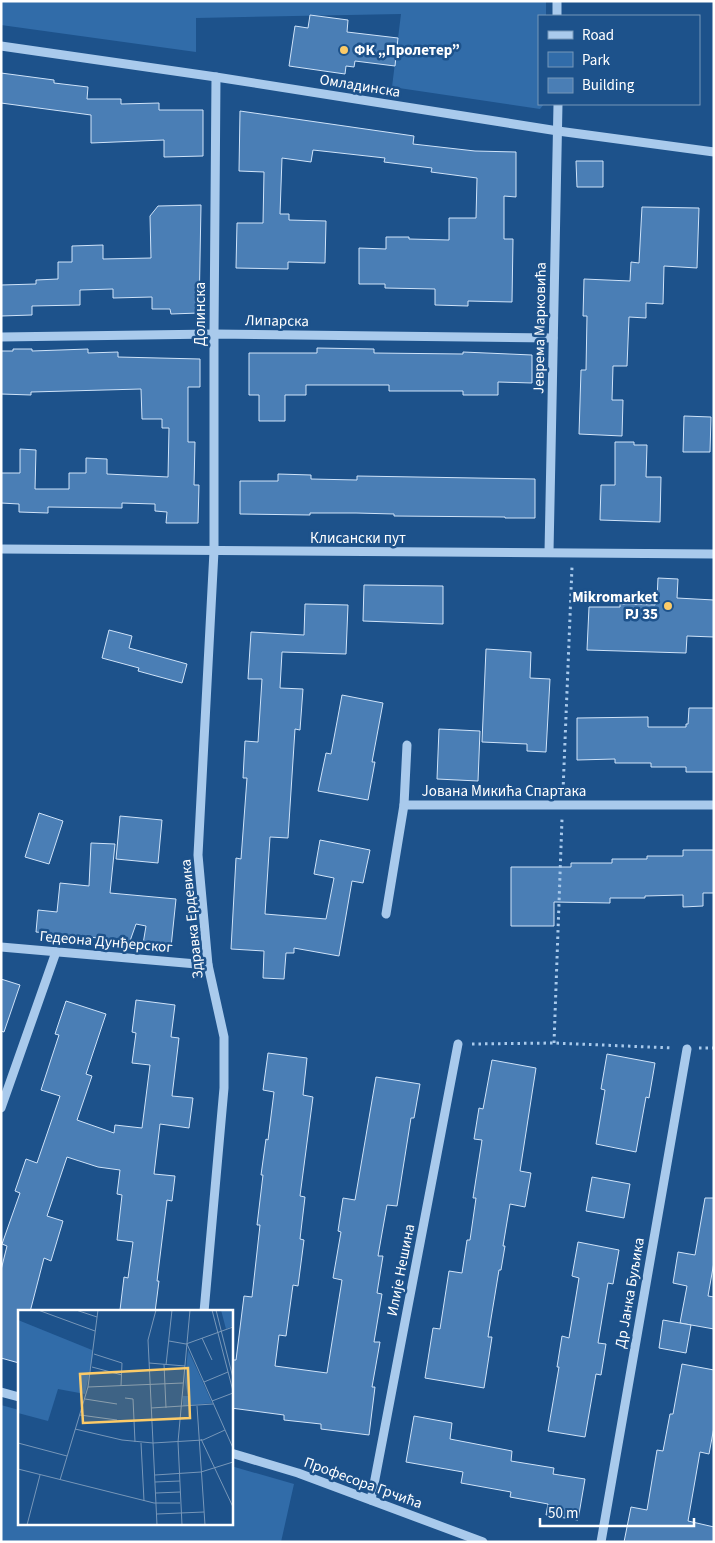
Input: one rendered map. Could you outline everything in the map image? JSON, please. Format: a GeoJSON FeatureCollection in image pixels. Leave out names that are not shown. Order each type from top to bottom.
{"type":"FeatureCollection","features":[{"type":"Feature","properties":{"kind":"street"},"geometry":{"type":"LineString","coordinates":[[557,1],[557,15]]}},
{"type":"Feature","properties":{"kind":"street","name":"Омладинска"},"geometry":{"type":"LineString","coordinates":[[1,46],[216,77],[558,131],[714,152]]}},
{"type":"Feature","properties":{"kind":"street","name":"Долинска"},"geometry":{"type":"LineString","coordinates":[[214,551],[216,77]]}},
{"type":"Feature","properties":{"kind":"street","name":"Јеврема Марковића"},"geometry":{"type":"LineString","coordinates":[[549,552],[558,105]]}},
{"type":"Feature","properties":{"kind":"street","name":"Липарска"},"geometry":{"type":"LineString","coordinates":[[1,337],[214,334],[553,338]]}},
{"type":"Feature","properties":{"kind":"street","name":"Клисански пут"},"geometry":{"type":"LineString","coordinates":[[1,549],[714,554]]}},
{"type":"Feature","properties":{"kind":"street","name":"Здравка Ердевика"},"geometry":{"type":"LineString","coordinates":[[204,1310],[224,1088],[224,1037],[208,965],[198,855],[214,551]]}},
{"type":"Feature","properties":{"kind":"street"},"geometry":{"type":"LineString","coordinates":[[404,805],[407,745]]}},
{"type":"Feature","properties":{"kind":"street","name":"Јована Микића Спартака"},"geometry":{"type":"LineString","coordinates":[[386,914],[404,805],[714,805]]}},
{"type":"Feature","properties":{"kind":"street","name":"Гедеона Дунђерског"},"geometry":{"type":"LineString","coordinates":[[1,947],[208,965]]}},
{"type":"Feature","properties":{"kind":"street"},"geometry":{"type":"LineString","coordinates":[[1,1108],[56,952]]}},
{"type":"Feature","properties":{"kind":"street","name":"Илије Нешина"},"geometry":{"type":"LineString","coordinates":[[371,1500],[458,1044]]}},
{"type":"Feature","properties":{"kind":"street","name":"Др Јанка Буљика"},"geometry":{"type":"LineString","coordinates":[[601,1542],[687,1049]]}},
{"type":"Feature","properties":{"kind":"street"},"geometry":{"type":"LineString","coordinates":[[1,1392],[18,1397]]}},
{"type":"Feature","properties":{"kind":"street","name":"Професора Грчића"},"geometry":{"type":"LineString","coordinates":[[232,1453],[298,1473],[483,1542]]}},
{"type":"Feature","properties":{"kind":"path"},"geometry":{"type":"LineString","coordinates":[[458,1044],[714,1048]]}},
{"type":"Feature","properties":{"kind":"green space"},"geometry":{"type":"Polygon","coordinates":[[[1,1],[546,1],[546,15],[538,15],[538,105],[543,105],[540,109],[392,87],[401,14],[196,18],[196,52],[1,25],[1,1]]]}},
{"type":"Feature","properties":{"kind":"green space"},"geometry":{"type":"Polygon","coordinates":[[[1,1405],[18,1410],[18,1526],[232,1526],[232,1466],[294,1484],[281,1542],[1,1542],[1,1405]]]}},
{"type":"Feature","properties":{"kind":"building","name":"ФК „Пролетер”"},"geometry":{"type":"Polygon","coordinates":[[[310,15],[348,20],[347,32],[398,38],[395,66],[355,61],[354,67],[346,66],[345,74],[289,66],[295,26],[308,28],[310,15]]]}},
{"type":"Feature","properties":{"kind":"building"},"geometry":{"type":"Polygon","coordinates":[[[1,73],[54,80],[54,83],[88,87],[87,99],[121,99],[121,104],[159,103],[159,110],[203,110],[203,156],[164,157],[164,140],[91,143],[91,115],[1,103],[1,73]]]}},
{"type":"Feature","properties":{"kind":"building"},"geometry":{"type":"Polygon","coordinates":[[[240,111],[414,136],[413,144],[475,151],[516,152],[516,197],[504,196],[504,239],[513,239],[512,302],[468,301],[468,306],[435,305],[435,289],[385,288],[385,284],[359,284],[359,248],[386,249],[386,237],[449,240],[449,218],[476,218],[477,178],[431,172],[432,168],[384,162],[385,158],[313,150],[311,162],[282,158],[280,214],[289,214],[289,220],[326,221],[325,263],[288,262],[288,269],[236,268],[237,223],[263,223],[264,172],[239,171],[240,111]]]}},
{"type":"Feature","properties":{"kind":"building"},"geometry":{"type":"Polygon","coordinates":[[[576,161],[603,161],[603,187],[577,187],[576,161]]]}},
{"type":"Feature","properties":{"kind":"building"},"geometry":{"type":"Polygon","coordinates":[[[201,205],[199,313],[171,314],[170,309],[152,309],[152,297],[113,298],[113,289],[80,290],[80,305],[32,306],[32,315],[1,316],[1,285],[36,284],[36,280],[58,279],[58,262],[72,262],[72,246],[103,245],[103,259],[151,258],[150,216],[158,206],[201,205]]]}},
{"type":"Feature","properties":{"kind":"building"},"geometry":{"type":"Polygon","coordinates":[[[642,207],[699,208],[697,268],[664,266],[663,304],[646,303],[646,318],[629,317],[627,366],[613,366],[612,400],[623,400],[622,436],[579,434],[581,370],[586,370],[587,316],[583,316],[584,279],[630,281],[631,262],[639,263],[642,207]]]}},
{"type":"Feature","properties":{"kind":"building"},"geometry":{"type":"Polygon","coordinates":[[[317,348],[374,349],[374,353],[463,354],[463,352],[532,355],[532,383],[498,382],[498,395],[463,395],[463,391],[389,391],[389,385],[306,385],[306,395],[285,395],[285,421],[259,421],[259,395],[249,395],[249,353],[317,353],[317,348]]]}},
{"type":"Feature","properties":{"kind":"building"},"geometry":{"type":"Polygon","coordinates":[[[13,349],[32,349],[32,351],[88,349],[88,353],[118,352],[118,357],[200,359],[200,387],[188,387],[188,442],[195,442],[194,485],[199,485],[198,523],[166,523],[167,512],[155,511],[155,504],[122,503],[122,508],[48,507],[48,513],[19,512],[19,504],[1,503],[1,473],[20,473],[20,449],[36,450],[35,489],[69,489],[69,473],[86,473],[86,458],[107,459],[107,474],[168,477],[169,428],[162,428],[162,419],[142,419],[141,389],[31,392],[31,395],[1,394],[1,351],[13,351],[13,349]]]}},
{"type":"Feature","properties":{"kind":"building"},"geometry":{"type":"Polygon","coordinates":[[[684,416],[711,417],[710,452],[683,452],[684,416]]]}},
{"type":"Feature","properties":{"kind":"building"},"geometry":{"type":"Polygon","coordinates":[[[615,442],[634,442],[634,445],[647,445],[646,477],[661,477],[660,522],[600,520],[601,485],[615,485],[615,442]]]}},
{"type":"Feature","properties":{"kind":"building"},"geometry":{"type":"Polygon","coordinates":[[[278,474],[311,475],[311,479],[357,480],[357,476],[535,479],[535,518],[394,516],[394,514],[356,513],[310,513],[310,515],[240,514],[240,481],[278,481],[278,474]]]}},
{"type":"Feature","properties":{"kind":"building"},"geometry":{"type":"Polygon","coordinates":[[[658,578],[678,579],[677,598],[714,600],[714,637],[687,636],[686,653],[587,650],[589,607],[620,607],[620,604],[655,605],[658,578]]]}},
{"type":"Feature","properties":{"kind":"building"},"geometry":{"type":"Polygon","coordinates":[[[364,585],[443,586],[443,624],[363,621],[364,585]]]}},
{"type":"Feature","properties":{"kind":"building"},"geometry":{"type":"Polygon","coordinates":[[[305,604],[348,605],[346,654],[282,652],[280,688],[303,689],[300,730],[295,729],[288,838],[270,837],[265,914],[326,919],[334,878],[314,874],[320,840],[370,850],[363,883],[352,881],[339,956],[294,948],[294,953],[286,953],[284,979],[263,978],[264,951],[231,949],[236,858],[241,859],[247,778],[243,778],[245,741],[258,742],[262,679],[248,679],[251,632],[304,635],[305,604]]]}},
{"type":"Feature","properties":{"kind":"building"},"geometry":{"type":"Polygon","coordinates":[[[109,630],[132,636],[129,648],[187,664],[182,683],[138,671],[139,668],[102,658],[109,630]]]}},
{"type":"Feature","properties":{"kind":"building"},"geometry":{"type":"Polygon","coordinates":[[[486,649],[531,652],[530,678],[550,679],[546,752],[527,751],[527,744],[482,742],[486,649]]]}},
{"type":"Feature","properties":{"kind":"building"},"geometry":{"type":"Polygon","coordinates":[[[342,695],[383,703],[372,762],[375,762],[368,800],[318,791],[326,753],[331,754],[342,695]]]}},
{"type":"Feature","properties":{"kind":"building"},"geometry":{"type":"Polygon","coordinates":[[[689,708],[714,708],[714,772],[686,772],[686,767],[651,767],[651,763],[615,763],[615,759],[577,760],[577,718],[648,717],[648,727],[686,727],[686,724],[688,724],[689,708]]]}},
{"type":"Feature","properties":{"kind":"building"},"geometry":{"type":"Polygon","coordinates":[[[439,729],[480,731],[478,781],[437,779],[439,729]]]}},
{"type":"Feature","properties":{"kind":"building"},"geometry":{"type":"Polygon","coordinates":[[[39,813],[63,821],[49,864],[25,857],[39,813]]]}},
{"type":"Feature","properties":{"kind":"building"},"geometry":{"type":"Polygon","coordinates":[[[120,816],[162,820],[158,863],[116,859],[120,816]]]}},
{"type":"Feature","properties":{"kind":"building"},"geometry":{"type":"Polygon","coordinates":[[[91,843],[115,844],[110,893],[176,899],[171,947],[143,944],[146,926],[136,924],[130,941],[36,932],[38,910],[57,912],[60,883],[89,886],[91,843]]]}},
{"type":"Feature","properties":{"kind":"building"},"geometry":{"type":"Polygon","coordinates":[[[683,850],[714,850],[714,893],[703,893],[703,906],[683,907],[683,895],[610,898],[610,903],[554,902],[554,926],[511,926],[511,867],[571,867],[571,863],[612,863],[612,859],[647,859],[647,856],[683,856],[683,850]]]}},
{"type":"Feature","properties":{"kind":"building"},"geometry":{"type":"Polygon","coordinates":[[[1,979],[20,985],[4,1032],[1,1031],[1,979]]]}},
{"type":"Feature","properties":{"kind":"building"},"geometry":{"type":"Polygon","coordinates":[[[136,1000],[175,1005],[171,1037],[179,1038],[172,1096],[193,1098],[189,1128],[160,1124],[154,1174],[175,1176],[172,1201],[167,1200],[155,1310],[120,1310],[124,1277],[128,1278],[133,1242],[117,1240],[122,1195],[117,1194],[120,1170],[98,1167],[67,1157],[47,1216],[63,1221],[51,1261],[44,1258],[31,1310],[18,1310],[18,1363],[1,1358],[1,1270],[7,1246],[2,1244],[20,1193],[15,1191],[26,1159],[37,1163],[60,1096],[41,1090],[59,1035],[55,1034],[66,1001],[106,1014],[86,1074],[92,1076],[77,1120],[114,1133],[115,1125],[142,1128],[150,1065],[132,1063],[136,1033],[132,1032],[136,1000]]]}},
{"type":"Feature","properties":{"kind":"building"},"geometry":{"type":"Polygon","coordinates":[[[268,1053],[307,1058],[303,1095],[313,1097],[300,1196],[305,1197],[300,1239],[304,1240],[298,1286],[293,1285],[286,1336],[279,1335],[275,1366],[327,1373],[342,1280],[333,1278],[341,1232],[338,1231],[343,1198],[355,1200],[376,1077],[420,1084],[414,1118],[411,1118],[397,1206],[387,1205],[378,1256],[383,1256],[377,1293],[382,1294],[374,1342],[380,1342],[372,1387],[375,1387],[369,1435],[321,1429],[321,1424],[284,1420],[284,1415],[232,1408],[232,1360],[236,1360],[244,1296],[252,1297],[260,1225],[257,1225],[263,1175],[261,1175],[274,1092],[263,1090],[268,1053]]]}},
{"type":"Feature","properties":{"kind":"building"},"geometry":{"type":"Polygon","coordinates":[[[607,1054],[655,1063],[649,1098],[646,1097],[636,1152],[596,1144],[605,1090],[601,1089],[607,1054]]]}},
{"type":"Feature","properties":{"kind":"building"},"geometry":{"type":"Polygon","coordinates":[[[492,1060],[536,1068],[520,1171],[531,1173],[525,1207],[510,1204],[503,1246],[505,1246],[488,1337],[492,1337],[484,1388],[425,1378],[433,1328],[440,1329],[449,1271],[462,1273],[467,1240],[470,1240],[476,1198],[473,1198],[482,1140],[474,1139],[479,1108],[483,1109],[492,1060]]]}},
{"type":"Feature","properties":{"kind":"building"},"geometry":{"type":"Polygon","coordinates":[[[592,1177],[630,1184],[624,1218],[586,1211],[592,1177]]]}},
{"type":"Feature","properties":{"kind":"building"},"geometry":{"type":"Polygon","coordinates":[[[705,1198],[714,1198],[714,1262],[708,1296],[714,1297],[714,1329],[680,1323],[687,1286],[673,1283],[678,1252],[695,1255],[705,1198]]]}},
{"type":"Feature","properties":{"kind":"building"},"geometry":{"type":"Polygon","coordinates":[[[578,1242],[619,1250],[613,1284],[608,1283],[598,1343],[606,1344],[601,1375],[596,1374],[585,1437],[548,1431],[559,1367],[557,1367],[562,1336],[569,1338],[579,1278],[572,1276],[578,1242]]]}},
{"type":"Feature","properties":{"kind":"building"},"geometry":{"type":"Polygon","coordinates":[[[663,1320],[691,1325],[686,1353],[659,1348],[663,1320]]]}},
{"type":"Feature","properties":{"kind":"building"},"geometry":{"type":"Polygon","coordinates":[[[682,1364],[714,1370],[714,1427],[709,1454],[700,1452],[688,1521],[714,1527],[714,1542],[624,1542],[631,1507],[647,1510],[657,1450],[663,1451],[670,1414],[673,1414],[682,1364]]]}},
{"type":"Feature","properties":{"kind":"building"},"geometry":{"type":"Polygon","coordinates":[[[414,1416],[452,1423],[450,1439],[512,1451],[511,1461],[554,1468],[553,1474],[585,1479],[578,1520],[546,1515],[548,1504],[510,1497],[511,1492],[461,1483],[463,1472],[406,1462],[414,1416]]]}},
{"type":"Feature","properties":{"kind":"place","name":"ФК „Пролетер”"},"geometry":{"type":"Point","coordinates":[344,50]}},
{"type":"Feature","properties":{"kind":"place","name":"Mikromarket PJ 35"},"geometry":{"type":"Point","coordinates":[668,606]}}]}
